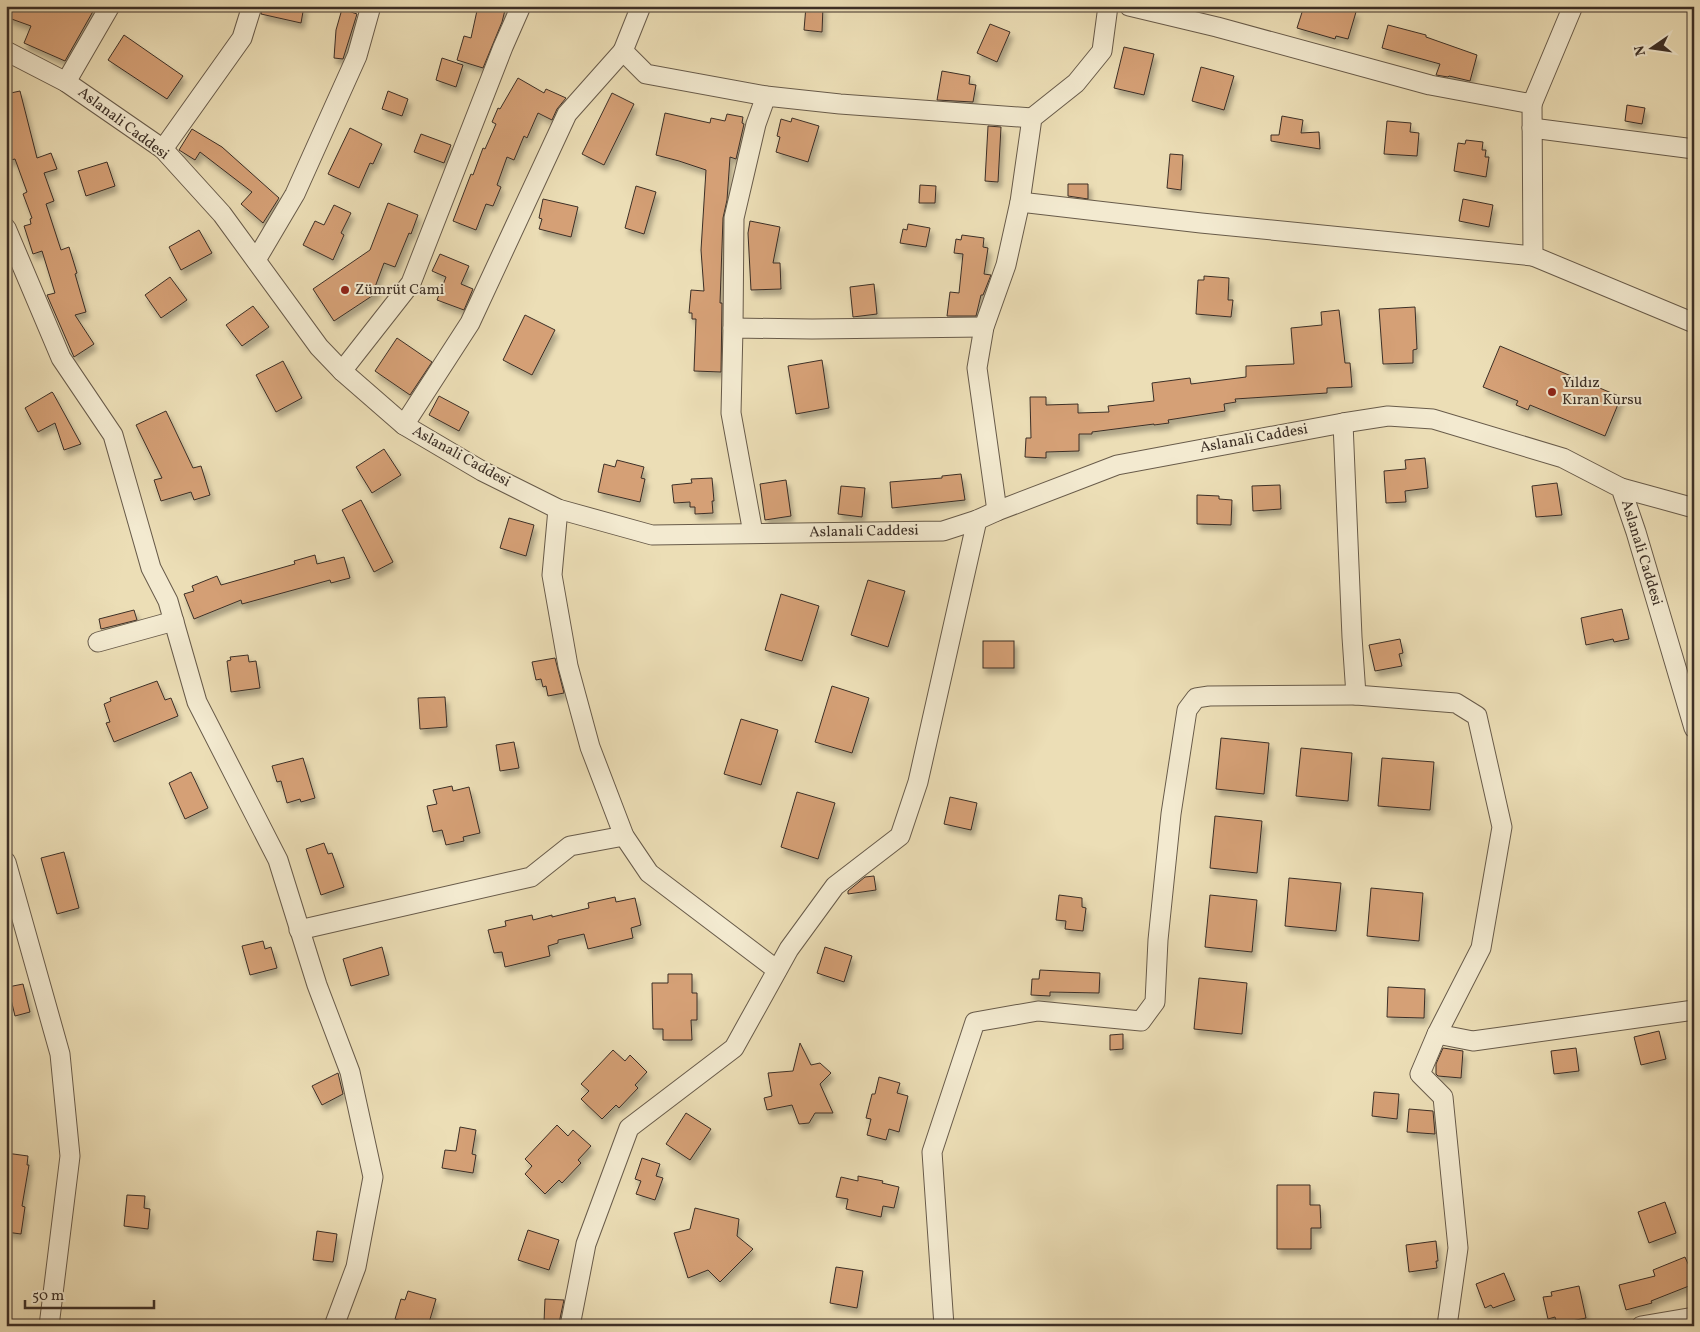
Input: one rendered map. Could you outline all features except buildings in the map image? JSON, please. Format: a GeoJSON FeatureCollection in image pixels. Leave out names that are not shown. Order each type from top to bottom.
{"type":"FeatureCollection","features":[{"type":"Feature","properties":{"kind":"street"},"geometry":{"type":"LineString","coordinates":[[66,82],[110,6]]}},
{"type":"Feature","properties":{"kind":"street"},"geometry":{"type":"LineString","coordinates":[[163,149],[242,38],[252,6]]}},
{"type":"Feature","properties":{"kind":"street"},"geometry":{"type":"LineString","coordinates":[[256,260],[296,194],[357,56],[371,6]]}},
{"type":"Feature","properties":{"kind":"street"},"geometry":{"type":"LineString","coordinates":[[342,371],[411,283],[502,47],[521,6]]}},
{"type":"Feature","properties":{"kind":"street"},"geometry":{"type":"LineString","coordinates":[[404,425],[470,323],[566,114],[623,51],[641,6]]}},
{"type":"Feature","properties":{"kind":"street"},"geometry":{"type":"LineString","coordinates":[[623,51],[646,74],[766,96],[840,104],[1032,118],[1076,83],[1102,51],[1108,6]]}},
{"type":"Feature","properties":{"kind":"street"},"geometry":{"type":"LineString","coordinates":[[1129,6],[1216,27],[1430,85],[1532,104]]}},
{"type":"Feature","properties":{"kind":"street"},"geometry":{"type":"LineString","coordinates":[[1533,256],[1532,104],[1573,6]]}},
{"type":"Feature","properties":{"kind":"street","name":"Aslanali Caddesi"},"geometry":{"type":"LineString","coordinates":[[6,51],[66,82],[163,149],[222,214],[319,347],[342,371],[404,425],[482,471],[558,509],[652,535],[943,531],[977,520],[1117,465],[1388,416],[1433,419],[1563,458],[1621,488],[1636,532],[1694,728]]}},
{"type":"Feature","properties":{"kind":"street"},"geometry":{"type":"LineString","coordinates":[[754,533],[731,413],[734,218],[756,124],[766,96]]}},
{"type":"Feature","properties":{"kind":"street"},"geometry":{"type":"LineString","coordinates":[[997,511],[977,368],[984,327],[1006,266],[1020,202],[1032,118]]}},
{"type":"Feature","properties":{"kind":"street"},"geometry":{"type":"LineString","coordinates":[[1532,128],[1694,149]]}},
{"type":"Feature","properties":{"kind":"street"},"geometry":{"type":"LineString","coordinates":[[1020,202],[1200,223],[1533,256],[1694,323]]}},
{"type":"Feature","properties":{"kind":"street"},"geometry":{"type":"LineString","coordinates":[[6,228],[60,358],[113,435],[151,568],[168,600],[197,702],[278,860],[317,985],[350,1072],[373,1177],[356,1267],[334,1326]]}},
{"type":"Feature","properties":{"kind":"street"},"geometry":{"type":"LineString","coordinates":[[733,328],[812,330],[984,327]]}},
{"type":"Feature","properties":{"kind":"street"},"geometry":{"type":"LineString","coordinates":[[1343,423],[1356,695]]}},
{"type":"Feature","properties":{"kind":"street"},"geometry":{"type":"LineString","coordinates":[[1621,488],[1694,508]]}},
{"type":"Feature","properties":{"kind":"street"},"geometry":{"type":"LineString","coordinates":[[558,509],[552,574],[568,666],[590,748],[624,836],[649,873],[777,970]]}},
{"type":"Feature","properties":{"kind":"street"},"geometry":{"type":"LineString","coordinates":[[570,1326],[586,1244],[629,1128],[734,1048],[789,949],[834,886],[900,836],[918,782],[977,520]]}},
{"type":"Feature","properties":{"kind":"street"},"geometry":{"type":"LineString","coordinates":[[98,642],[174,621]]}},
{"type":"Feature","properties":{"kind":"street"},"geometry":{"type":"LineString","coordinates":[[944,1326],[932,1152],[975,1022],[1038,1012],[1141,1021],[1155,1002],[1158,940],[1171,814],[1187,710],[1196,698],[1209,696],[1356,695],[1456,703],[1477,716],[1502,827],[1481,948],[1437,1034],[1420,1074],[1444,1097],[1458,1248],[1448,1326]]}},
{"type":"Feature","properties":{"kind":"street"},"geometry":{"type":"LineString","coordinates":[[299,930],[531,877],[570,846],[624,836]]}},
{"type":"Feature","properties":{"kind":"street"},"geometry":{"type":"LineString","coordinates":[[6,862],[60,1054],[66,1110],[70,1156],[49,1326]]}},
{"type":"Feature","properties":{"kind":"street"},"geometry":{"type":"LineString","coordinates":[[1437,1034],[1473,1041],[1694,1010]]}},
{"type":"Feature","properties":{"kind":"street"},"geometry":{"type":"LineString","coordinates":[[1641,1326],[1694,1317]]}},
{"type":"Feature","properties":{"kind":"place","name":"Zümrüt Cami"},"geometry":{"type":"Point","coordinates":[345,290]}},
{"type":"Feature","properties":{"kind":"place","name":"Yıldız Kıran Kursu"},"geometry":{"type":"Point","coordinates":[1552,392]}}]}
